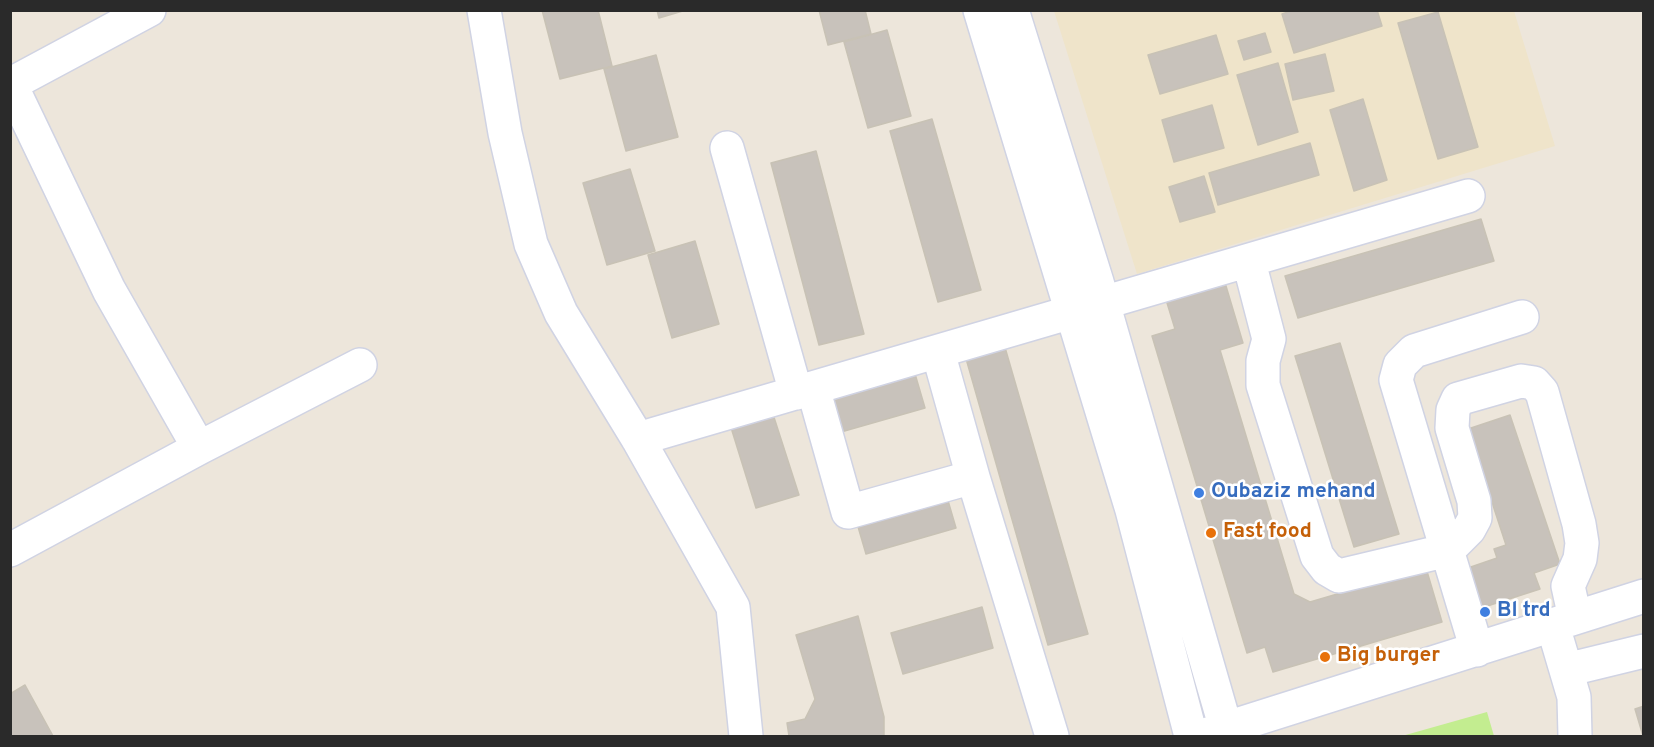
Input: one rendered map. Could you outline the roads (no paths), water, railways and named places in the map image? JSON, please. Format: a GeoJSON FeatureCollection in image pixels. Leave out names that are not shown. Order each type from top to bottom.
{"type":"FeatureCollection","features":[{"type":"Feature","properties":{"kind":"street"},"geometry":{"type":"LineString","coordinates":[[149,10],[11,83],[109,290],[199,448]]}},
{"type":"Feature","properties":{"kind":"street"},"geometry":{"type":"LineString","coordinates":[[484,10],[505,133],[531,244],[561,313],[638,439],[733,607],[746,736]]}},
{"type":"Feature","properties":{"kind":"street"},"geometry":{"type":"LineString","coordinates":[[980,10],[1132,510],[1191,736]]}},
{"type":"Feature","properties":{"kind":"street"},"geometry":{"type":"LineString","coordinates":[[1012,10],[1104,305],[1217,734],[1644,596]]}},
{"type":"Feature","properties":{"kind":"street"},"geometry":{"type":"LineString","coordinates":[[727,148],[804,391],[848,512],[973,477]]}},
{"type":"Feature","properties":{"kind":"street"},"geometry":{"type":"LineString","coordinates":[[638,439],[1104,305],[1468,196]]}},
{"type":"Feature","properties":{"kind":"street"},"geometry":{"type":"LineString","coordinates":[[1249,261],[1269,339],[1263,361],[1263,385],[1317,556],[1328,569],[1339,576],[1448,550],[1469,530],[1475,518],[1474,501],[1452,429],[1453,410],[1458,399],[1521,381],[1534,383],[1542,392],[1580,524],[1580,559],[1568,586],[1564,622],[1566,670],[1574,697],[1575,736]]}},
{"type":"Feature","properties":{"kind":"street"},"geometry":{"type":"LineString","coordinates":[[1477,650],[1396,380],[1400,365],[1414,351],[1522,317]]}},
{"type":"Feature","properties":{"kind":"street"},"geometry":{"type":"LineString","coordinates":[[939,352],[973,477],[1052,736]]}},
{"type":"Feature","properties":{"kind":"street"},"geometry":{"type":"LineString","coordinates":[[10,550],[199,448],[360,365]]}},
{"type":"Feature","properties":{"kind":"street"},"geometry":{"type":"LineString","coordinates":[[1566,670],[1644,651]]}},
{"type":"Feature","properties":{"kind":"place","name":"Oubaziz mehand"},"geometry":{"type":"Point","coordinates":[1199,493]}},
{"type":"Feature","properties":{"kind":"place","name":"Fast food"},"geometry":{"type":"Point","coordinates":[1211,533]}},
{"type":"Feature","properties":{"kind":"place","name":"Bl trd"},"geometry":{"type":"Point","coordinates":[1485,612]}},
{"type":"Feature","properties":{"kind":"place","name":"Big burger"},"geometry":{"type":"Point","coordinates":[1325,657]}}]}
